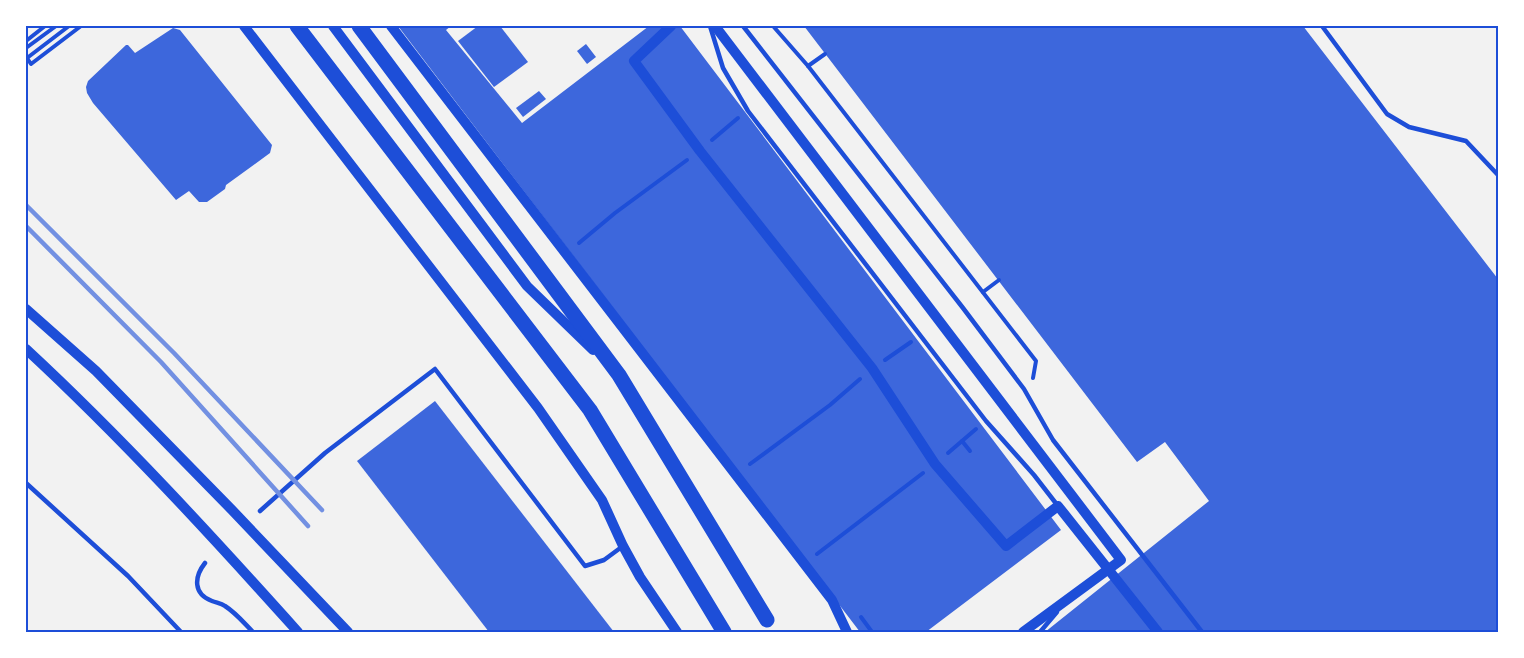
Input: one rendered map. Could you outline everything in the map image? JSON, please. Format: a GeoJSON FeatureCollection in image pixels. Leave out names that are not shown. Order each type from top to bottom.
{"type":"FeatureCollection","features":[{"type":"Feature","properties":{"kind":"main road"},"geometry":{"type":"LineString","coordinates":[[297,26],[590,410],[724,633]]}},
{"type":"Feature","properties":{"kind":"main road"},"geometry":{"type":"LineString","coordinates":[[359,26],[619,375],[767,620]]}},
{"type":"Feature","properties":{"kind":"street"},"geometry":{"type":"LineString","coordinates":[[244,26],[538,408],[602,500],[640,577],[677,633]]}},
{"type":"Feature","properties":{"kind":"street"},"geometry":{"type":"LineString","coordinates":[[333,26],[527,286],[619,375]]}},
{"type":"Feature","properties":{"kind":"street"},"geometry":{"type":"LineString","coordinates":[[392,26],[856,633]]}},
{"type":"Feature","properties":{"kind":"street"},"geometry":{"type":"LineString","coordinates":[[671,26],[634,61],[700,151],[872,368],[935,464],[1006,546],[1058,506],[1158,633]]}},
{"type":"Feature","properties":{"kind":"street"},"geometry":{"type":"LineString","coordinates":[[715,26],[1121,560],[1023,633]]}},
{"type":"Feature","properties":{"kind":"street"},"geometry":{"type":"LineString","coordinates":[[26,309],[96,371],[348,633]]}},
{"type":"Feature","properties":{"kind":"street"},"geometry":{"type":"LineString","coordinates":[[26,349],[71,391],[208,532],[298,633]]}},
{"type":"Feature","properties":{"kind":"street"},"geometry":{"type":"LineString","coordinates":[[832,600],[847,633]]}},
{"type":"Feature","properties":{"kind":"lane"},"geometry":{"type":"LineString","coordinates":[[710,26],[723,68],[748,111],[987,421],[1058,506]]}},
{"type":"Feature","properties":{"kind":"lane"},"geometry":{"type":"LineString","coordinates":[[743,26],[1024,389],[1053,440],[1202,633]]}},
{"type":"Feature","properties":{"kind":"lane"},"geometry":{"type":"LineString","coordinates":[[1322,26],[1387,114],[1409,127],[1466,141],[1498,175]]}},
{"type":"Feature","properties":{"kind":"lane"},"geometry":{"type":"LineString","coordinates":[[260,511],[325,453],[435,369],[585,566],[603,560],[623,546]]}},
{"type":"Feature","properties":{"kind":"lane"},"geometry":{"type":"LineString","coordinates":[[26,483],[128,576],[181,633]]}},
{"type":"Feature","properties":{"kind":"lane"},"geometry":{"type":"LineString","coordinates":[[205,563],[199,570],[196,580],[199,590],[205,598],[223,604],[253,633]]}},
{"type":"Feature","properties":{"kind":"lane"},"geometry":{"type":"LineString","coordinates":[[1040,633],[1068,599]]}},
{"type":"Feature","properties":{"kind":"path"},"geometry":{"type":"LineString","coordinates":[[26,41],[45,26]]}},
{"type":"Feature","properties":{"kind":"path"},"geometry":{"type":"LineString","coordinates":[[26,48],[56,26]]}},
{"type":"Feature","properties":{"kind":"path"},"geometry":{"type":"LineString","coordinates":[[69,26],[27,58],[31,64],[81,26]]}},
{"type":"Feature","properties":{"kind":"path"},"geometry":{"type":"LineString","coordinates":[[773,26],[808,66],[1036,361],[1032,382]]}},
{"type":"Feature","properties":{"kind":"path"},"geometry":{"type":"LineString","coordinates":[[808,66],[825,54]]}},
{"type":"Feature","properties":{"kind":"path"},"geometry":{"type":"LineString","coordinates":[[578,243],[700,151],[740,116]]}},
{"type":"Feature","properties":{"kind":"path"},"geometry":{"type":"LineString","coordinates":[[983,292],[999,280]]}},
{"type":"Feature","properties":{"kind":"path"},"geometry":{"type":"LineString","coordinates":[[747,466],[830,405],[872,368],[912,342]]}},
{"type":"Feature","properties":{"kind":"path"},"geometry":{"type":"LineString","coordinates":[[815,556],[981,426]]}},
{"type":"Feature","properties":{"kind":"path"},"geometry":{"type":"LineString","coordinates":[[962,441],[970,451]]}},
{"type":"Feature","properties":{"kind":"building"},"geometry":{"type":"Polygon","coordinates":[[[398,26],[451,26],[446,30],[522,123],[649,26],[680,26],[1061,530],[926,632],[860,632],[398,26]]]}},
{"type":"Feature","properties":{"kind":"building"},"geometry":{"type":"Polygon","coordinates":[[[478,26],[500,26],[528,62],[494,87],[458,41],[478,26]]]}},
{"type":"Feature","properties":{"kind":"building"},"geometry":{"type":"Polygon","coordinates":[[[804,26],[1303,26],[1498,279],[1498,632],[1045,632],[1209,501],[1165,442],[1137,462],[804,26]]]}},
{"type":"Feature","properties":{"kind":"building"},"geometry":{"type":"Polygon","coordinates":[[[173,28],[180,30],[272,145],[270,153],[207,202],[199,202],[189,191],[176,200],[87,93],[88,81],[126,45],[135,53],[173,28]]]}},
{"type":"Feature","properties":{"kind":"building"},"geometry":{"type":"Polygon","coordinates":[[[586,44],[596,57],[587,64],[577,51],[586,44]]]}},
{"type":"Feature","properties":{"kind":"building"},"geometry":{"type":"Polygon","coordinates":[[[539,91],[546,99],[523,117],[516,108],[539,91]]]}},
{"type":"Feature","properties":{"kind":"building"},"geometry":{"type":"Polygon","coordinates":[[[435,401],[614,632],[489,632],[357,461],[435,401]]]}},
{"type":"Feature","properties":{"kind":"railway"},"geometry":{"type":"LineString","coordinates":[[26,205],[174,353],[322,510]]}},
{"type":"Feature","properties":{"kind":"railway"},"geometry":{"type":"LineString","coordinates":[[26,226],[161,362],[308,526]]}}]}
